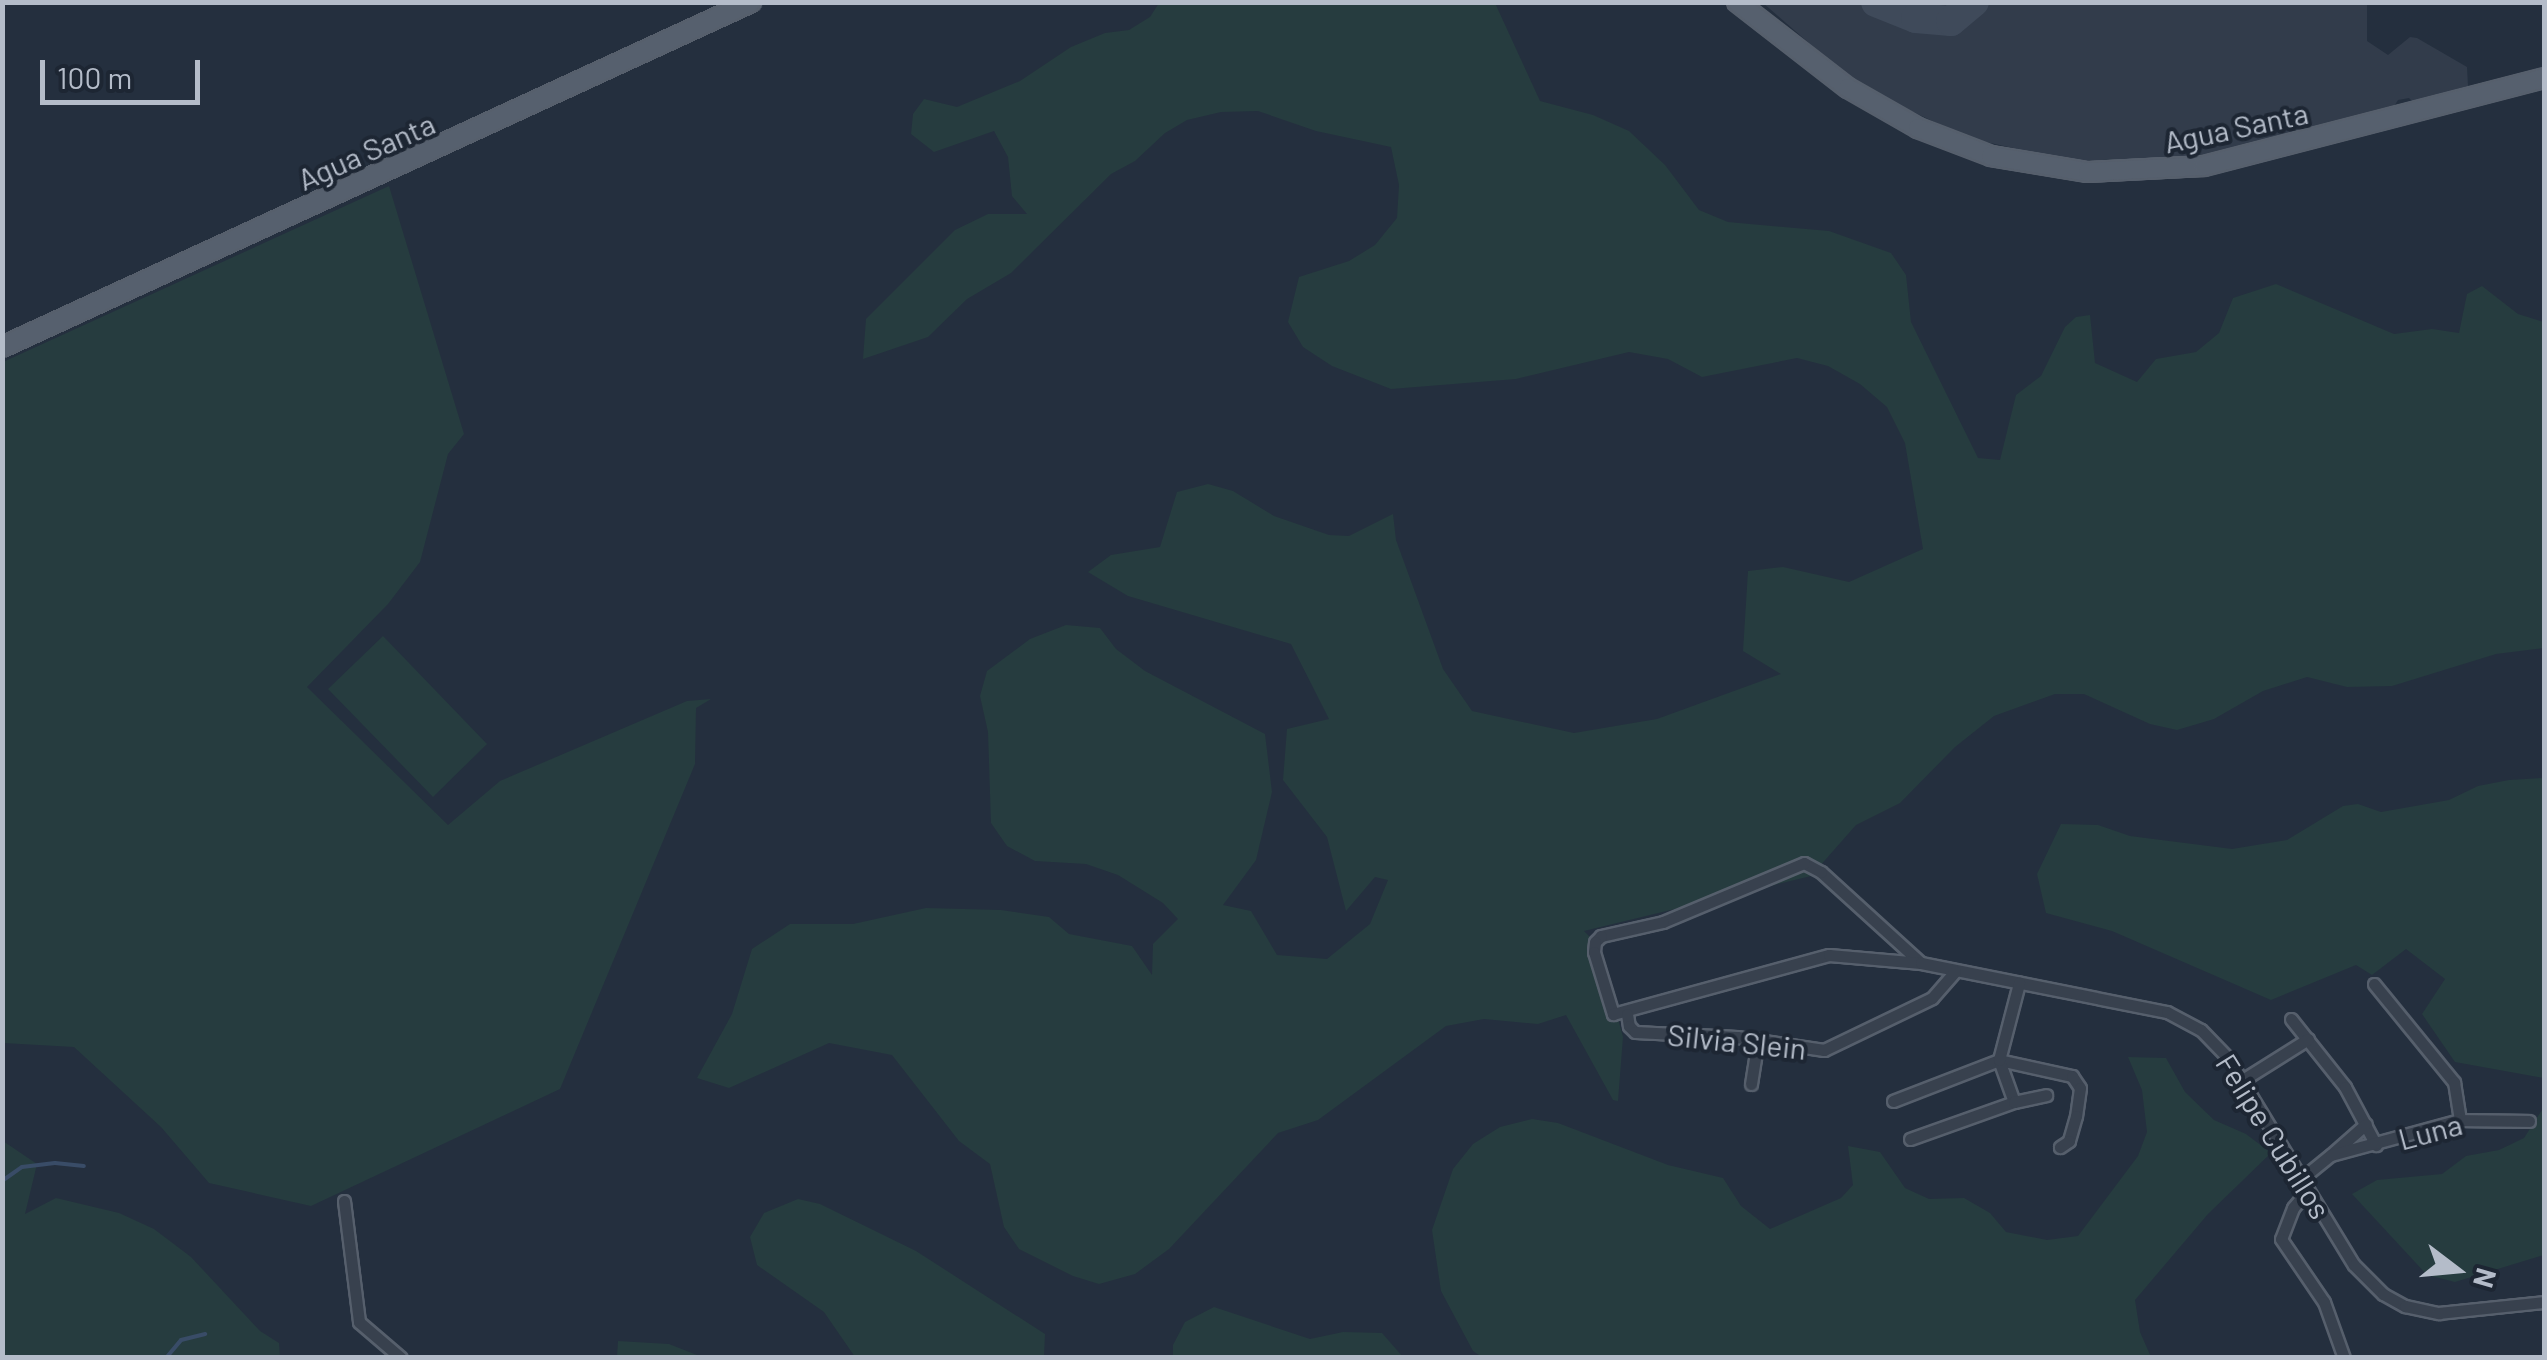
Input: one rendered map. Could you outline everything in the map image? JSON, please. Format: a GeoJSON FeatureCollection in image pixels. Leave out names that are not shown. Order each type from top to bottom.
{"type":"FeatureCollection","features":[{"type":"Feature","properties":{"kind":"main road","name":"Agua Santa"},"geometry":{"type":"LineString","coordinates":[[2,347],[751,2]]}},
{"type":"Feature","properties":{"kind":"main road","name":"Agua Santa"},"geometry":{"type":"LineString","coordinates":[[1737,2],[1848,88],[1894,116],[1968,148],[2063,170],[2142,173],[2204,166],[2544,78]]}},
{"type":"Feature","properties":{"kind":"street"},"geometry":{"type":"LineString","coordinates":[[1804,863],[1820,872],[1921,962],[1829,954],[1627,1014],[1613,1014],[1594,952],[1595,942],[1601,936],[1663,922],[1804,863]]}},
{"type":"Feature","properties":{"kind":"street","name":"Felipe Cubillos"},"geometry":{"type":"LineString","coordinates":[[1921,962],[2179,1016],[2220,1048],[2354,1265],[2395,1301],[2439,1313],[2544,1302]]}},
{"type":"Feature","properties":{"kind":"street","name":"Silvia Slein"},"geometry":{"type":"LineString","coordinates":[[1627,1014],[1629,1026],[1635,1032],[1758,1040],[1824,1050],[1932,998],[1955,972]]}},
{"type":"Feature","properties":{"kind":"street"},"geometry":{"type":"LineString","coordinates":[[2014,1102],[1999,1060],[2019,982]]}},
{"type":"Feature","properties":{"kind":"street"},"geometry":{"type":"LineString","coordinates":[[2374,984],[2454,1082],[2460,1120]]}},
{"type":"Feature","properties":{"kind":"street"},"geometry":{"type":"LineString","coordinates":[[2291,1019],[2366,1124],[2376,1145]]}},
{"type":"Feature","properties":{"kind":"street"},"geometry":{"type":"LineString","coordinates":[[2240,1081],[2308,1039]]}},
{"type":"Feature","properties":{"kind":"street"},"geometry":{"type":"LineString","coordinates":[[1751,1084],[1758,1040]]}},
{"type":"Feature","properties":{"kind":"street"},"geometry":{"type":"LineString","coordinates":[[1893,1101],[1999,1060],[2072,1076],[2080,1088],[2069,1140],[2060,1147]]}},
{"type":"Feature","properties":{"kind":"street"},"geometry":{"type":"LineString","coordinates":[[1910,1140],[2014,1102],[2046,1096]]}},
{"type":"Feature","properties":{"kind":"street","name":"Luna"},"geometry":{"type":"LineString","coordinates":[[2332,1155],[2460,1120],[2529,1122]]}},
{"type":"Feature","properties":{"kind":"street","name":"Luna"},"geometry":{"type":"LineString","coordinates":[[2305,1184],[2366,1124]]}},
{"type":"Feature","properties":{"kind":"street"},"geometry":{"type":"LineString","coordinates":[[2305,1184],[2281,1239],[2324,1302],[2344,1358]]}},
{"type":"Feature","properties":{"kind":"street"},"geometry":{"type":"LineString","coordinates":[[344,1202],[358,1322],[401,1358]]}},
{"type":"Feature","properties":{"kind":"shaded area"},"geometry":{"type":"Polygon","coordinates":[[[1763,3],[2367,3],[2367,41],[2388,55],[2410,37],[2417,38],[2467,67],[2468,86],[2413,102],[2409,98],[2398,100],[2393,108],[2197,157],[2071,161],[1968,138],[1886,99],[1850,79],[1763,3]]]}},
{"type":"Feature","properties":{"kind":"green space"},"geometry":{"type":"Polygon","coordinates":[[[1159,3],[1495,3],[1540,101],[1593,115],[1629,131],[1665,165],[1699,210],[1728,222],[1829,231],[1891,253],[1906,275],[1911,322],[1978,458],[2000,460],[2016,395],[2041,376],[2065,327],[2076,317],[2090,315],[2095,363],[2137,382],[2156,359],[2196,352],[2219,333],[2233,298],[2276,284],[2394,334],[2432,329],[2459,333],[2467,294],[2482,286],[2518,314],[2544,322],[2544,648],[2496,654],[2392,686],[2347,687],[2307,677],[2263,691],[2214,719],[2177,730],[2150,724],[2084,694],[2055,694],[1994,716],[1955,747],[1900,803],[1856,825],[1811,876],[1584,931],[1598,945],[1623,1037],[1618,1101],[1613,1100],[1566,1015],[1538,1024],[1484,1019],[1446,1026],[1318,1120],[1278,1133],[1169,1249],[1135,1274],[1099,1284],[1073,1276],[1019,1249],[1004,1227],[990,1164],[959,1141],[892,1055],[829,1043],[729,1088],[697,1078],[732,1014],[752,949],[790,924],[853,924],[926,908],[1001,910],[1049,917],[1069,934],[1132,946],[1152,975],[1153,944],[1178,919],[1163,903],[1118,875],[1086,864],[1035,861],[1007,846],[991,823],[988,732],[980,696],[987,671],[1030,639],[1066,625],[1100,628],[1116,649],[1145,671],[1265,734],[1272,792],[1256,860],[1223,905],[1251,911],[1277,955],[1327,959],[1370,924],[1388,880],[1375,877],[1346,911],[1327,837],[1283,780],[1287,729],[1329,719],[1291,644],[1128,596],[1088,572],[1111,555],[1160,547],[1177,492],[1208,484],[1233,491],[1274,516],[1329,535],[1349,536],[1393,514],[1396,540],[1443,669],[1472,711],[1574,733],[1657,719],[1781,674],[1743,651],[1748,571],[1783,567],[1849,582],[1923,549],[1905,443],[1887,407],[1860,384],[1828,366],[1797,358],[1702,377],[1668,359],[1629,352],[1516,379],[1391,389],[1332,366],[1303,347],[1288,322],[1299,277],[1349,261],[1375,245],[1397,218],[1399,185],[1391,147],[1316,131],[1258,111],[1221,112],[1187,120],[1165,133],[1135,161],[1111,174],[1011,273],[967,299],[928,337],[863,359],[866,319],[955,230],[988,214],[1027,214],[1012,196],[1008,157],[994,131],[934,152],[911,134],[913,114],[924,99],[957,107],[1020,81],[1071,47],[1105,33],[1129,30],[1150,17],[1159,3]]]}},
{"type":"Feature","properties":{"kind":"green space"},"geometry":{"type":"Polygon","coordinates":[[[389,186],[464,434],[448,454],[420,562],[388,604],[307,687],[448,825],[500,781],[687,701],[711,699],[696,708],[695,764],[560,1089],[311,1206],[209,1183],[161,1127],[74,1047],[3,1043],[3,362],[389,186]]]}},
{"type":"Feature","properties":{"kind":"green space"},"geometry":{"type":"Polygon","coordinates":[[[383,636],[487,744],[433,797],[328,689],[383,636]]]}},
{"type":"Feature","properties":{"kind":"green space"},"geometry":{"type":"Polygon","coordinates":[[[2544,778],[2544,1078],[2455,1062],[2422,1014],[2445,979],[2406,949],[2372,975],[2356,965],[2271,1000],[2112,931],[2046,913],[2037,874],[2061,824],[2098,825],[2130,836],[2232,849],[2287,840],[2343,806],[2358,804],[2381,812],[2449,800],[2478,786],[2544,778]]]}},
{"type":"Feature","properties":{"kind":"green space"},"geometry":{"type":"Polygon","coordinates":[[[2128,1057],[2166,1058],[2185,1092],[2214,1120],[2246,1134],[2271,1153],[2208,1214],[2135,1300],[2140,1332],[2151,1357],[1482,1357],[1473,1351],[1441,1291],[1432,1230],[1453,1169],[1473,1144],[1500,1127],[1532,1119],[1558,1123],[1668,1165],[1723,1178],[1741,1206],[1770,1229],[1841,1198],[1853,1185],[1848,1146],[1880,1152],[1905,1188],[1929,1199],[1964,1198],[1990,1213],[2006,1232],[2047,1240],[2078,1236],[2138,1156],[2147,1132],[2142,1090],[2128,1057]]]}},
{"type":"Feature","properties":{"kind":"green space"},"geometry":{"type":"Polygon","coordinates":[[[2544,1107],[2544,1255],[2455,1282],[2427,1275],[2352,1194],[2377,1180],[2442,1174],[2466,1156],[2499,1150],[2524,1138],[2544,1107]]]}},
{"type":"Feature","properties":{"kind":"green space"},"geometry":{"type":"Polygon","coordinates":[[[3,1141],[37,1164],[25,1214],[56,1198],[119,1213],[154,1229],[191,1257],[260,1331],[279,1343],[280,1357],[3,1357],[3,1141]]]}},
{"type":"Feature","properties":{"kind":"green space"},"geometry":{"type":"Polygon","coordinates":[[[798,1199],[820,1204],[916,1251],[1045,1334],[1044,1357],[855,1357],[824,1312],[757,1265],[750,1237],[764,1213],[798,1199]]]}},
{"type":"Feature","properties":{"kind":"green space"},"geometry":{"type":"Polygon","coordinates":[[[1214,1307],[1310,1339],[1343,1332],[1382,1333],[1403,1357],[1173,1357],[1173,1345],[1185,1322],[1214,1307]]]}},
{"type":"Feature","properties":{"kind":"green space"},"geometry":{"type":"Polygon","coordinates":[[[618,1341],[669,1344],[702,1357],[617,1357],[618,1341]]]}},
{"type":"Feature","properties":{"kind":"waterway"},"geometry":{"type":"LineString","coordinates":[[2,1181],[22,1167],[55,1163],[84,1166]]}},
{"type":"Feature","properties":{"kind":"waterway"},"geometry":{"type":"LineString","coordinates":[[166,1358],[181,1340],[205,1334]]}},
{"type":"Feature","properties":{"kind":"taxiway"},"geometry":{"type":"LineString","coordinates":[[1876,2],[1916,18],[1951,21],[1974,2]]}}]}
